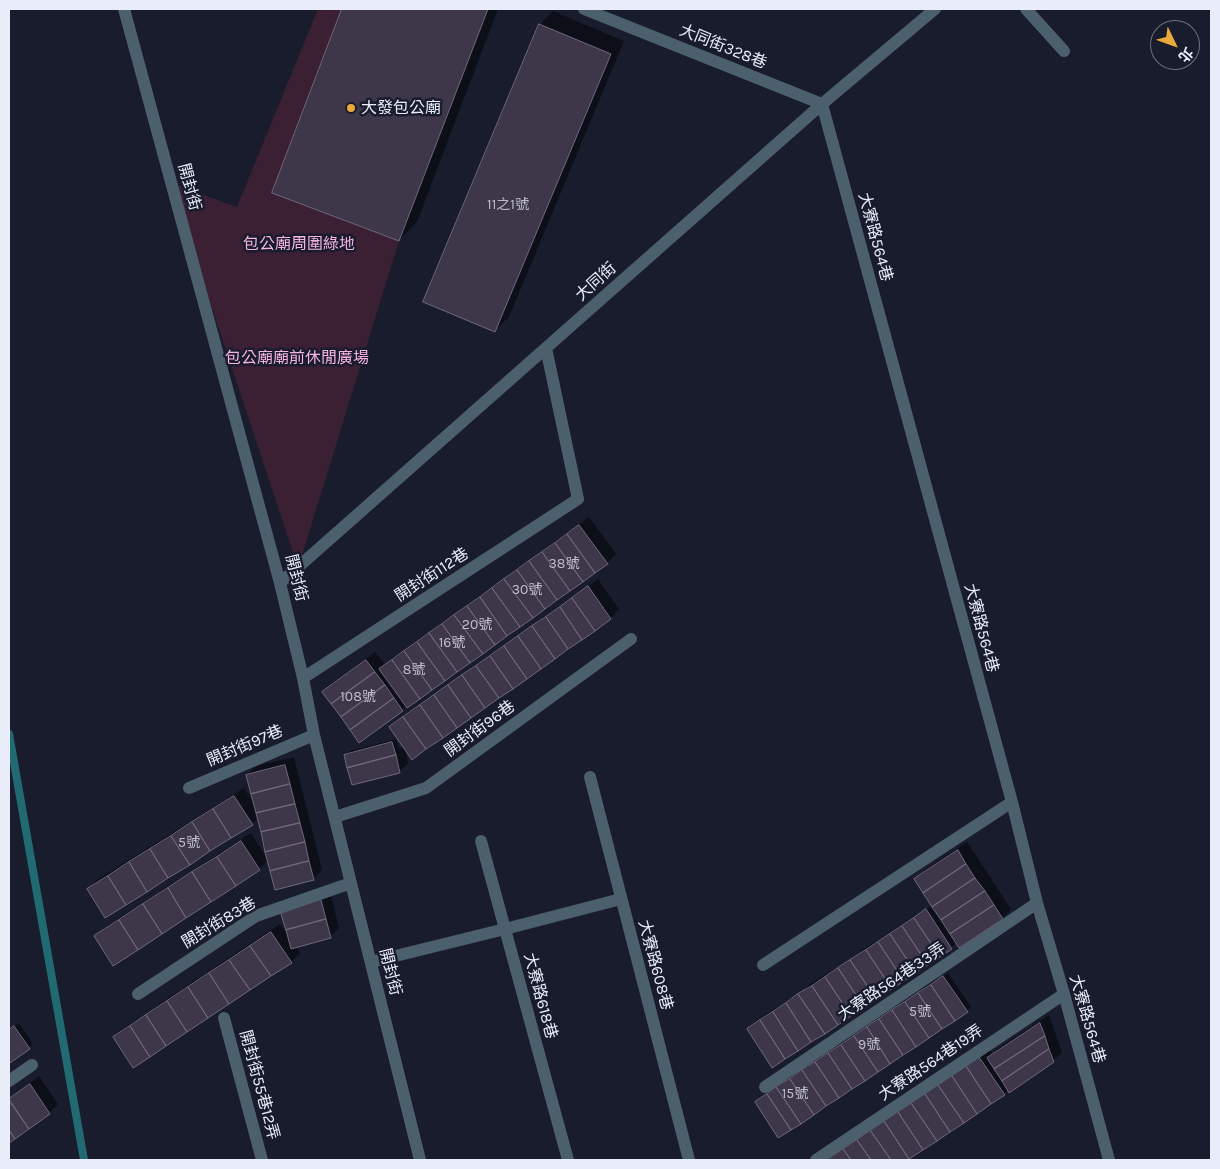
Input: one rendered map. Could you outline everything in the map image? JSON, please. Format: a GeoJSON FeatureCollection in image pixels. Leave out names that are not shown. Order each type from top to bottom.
{"type":"FeatureCollection","features":[{"type":"Feature","properties":{"kind":"street","name":"開封街"},"geometry":{"type":"LineString","coordinates":[[124,9],[280,583],[303,678],[314,735],[419,1160]]}},
{"type":"Feature","properties":{"kind":"street","name":"大同街328巷"},"geometry":{"type":"LineString","coordinates":[[584,9],[822,104]]}},
{"type":"Feature","properties":{"kind":"street","name":"大同街"},"geometry":{"type":"LineString","coordinates":[[280,583],[822,104],[935,9]]}},
{"type":"Feature","properties":{"kind":"street"},"geometry":{"type":"LineString","coordinates":[[1026,9],[1064,51]]}},
{"type":"Feature","properties":{"kind":"street","name":"大寮路564巷"},"geometry":{"type":"LineString","coordinates":[[822,104],[1012,802],[1037,903],[1109,1160]]}},
{"type":"Feature","properties":{"kind":"street","name":"開封街112巷"},"geometry":{"type":"LineString","coordinates":[[303,678],[578,500],[546,348]]}},
{"type":"Feature","properties":{"kind":"street","name":"開封街96巷"},"geometry":{"type":"LineString","coordinates":[[335,818],[426,788],[631,639]]}},
{"type":"Feature","properties":{"kind":"street","name":"開封街97巷"},"geometry":{"type":"LineString","coordinates":[[189,788],[314,735]]}},
{"type":"Feature","properties":{"kind":"street","name":"大寮路608巷"},"geometry":{"type":"LineString","coordinates":[[590,778],[689,1160]]}},
{"type":"Feature","properties":{"kind":"street"},"geometry":{"type":"LineString","coordinates":[[763,965],[1012,802]]}},
{"type":"Feature","properties":{"kind":"street","name":"大寮路618巷"},"geometry":{"type":"LineString","coordinates":[[481,841],[568,1160]]}},
{"type":"Feature","properties":{"kind":"street","name":"開封街83巷"},"geometry":{"type":"LineString","coordinates":[[138,994],[256,916],[351,883]]}},
{"type":"Feature","properties":{"kind":"street"},"geometry":{"type":"LineString","coordinates":[[371,962],[621,899]]}},
{"type":"Feature","properties":{"kind":"street","name":"大寮路564巷33弄"},"geometry":{"type":"LineString","coordinates":[[765,1087],[1037,903]]}},
{"type":"Feature","properties":{"kind":"street","name":"大寮路564巷19弄"},"geometry":{"type":"LineString","coordinates":[[816,1160],[1064,994]]}},
{"type":"Feature","properties":{"kind":"street","name":"開封街55巷12弄"},"geometry":{"type":"LineString","coordinates":[[224,1018],[262,1160]]}},
{"type":"Feature","properties":{"kind":"street"},"geometry":{"type":"LineString","coordinates":[[9,1081],[32,1065]]}},
{"type":"Feature","properties":{"kind":"green space","name":"包公廟廟前休閒廣場"},"geometry":{"type":"Polygon","coordinates":[[[318,9],[342,9],[272,193],[399,241],[298,568],[171,183],[237,207],[318,9]]]}},
{"type":"Feature","properties":{"kind":"building","name":"大發包公廟"},"geometry":{"type":"Polygon","coordinates":[[[342,9],[488,9],[399,241],[272,193],[342,9]]]}},
{"type":"Feature","properties":{"kind":"building"},"geometry":{"type":"Polygon","coordinates":[[[539,24],[611,54],[495,332],[423,302],[539,24]]]}},
{"type":"Feature","properties":{"kind":"building"},"geometry":{"type":"Polygon","coordinates":[[[579,525],[608,564],[595,573],[567,534],[579,525]]]}},
{"type":"Feature","properties":{"kind":"building"},"geometry":{"type":"Polygon","coordinates":[[[567,534],[595,573],[583,582],[555,543],[567,534]]]}},
{"type":"Feature","properties":{"kind":"building"},"geometry":{"type":"Polygon","coordinates":[[[555,543],[583,582],[570,591],[542,552],[555,543]]]}},
{"type":"Feature","properties":{"kind":"building"},"geometry":{"type":"Polygon","coordinates":[[[542,552],[570,591],[557,600],[529,561],[542,552]]]}},
{"type":"Feature","properties":{"kind":"building"},"geometry":{"type":"Polygon","coordinates":[[[529,561],[557,600],[545,609],[517,570],[529,561]]]}},
{"type":"Feature","properties":{"kind":"building"},"geometry":{"type":"Polygon","coordinates":[[[517,570],[545,609],[533,618],[504,579],[517,570]]]}},
{"type":"Feature","properties":{"kind":"building"},"geometry":{"type":"Polygon","coordinates":[[[504,579],[533,618],[520,627],[492,588],[504,579]]]}},
{"type":"Feature","properties":{"kind":"building"},"geometry":{"type":"Polygon","coordinates":[[[588,586],[611,619],[595,631],[572,598],[588,586]]]}},
{"type":"Feature","properties":{"kind":"building"},"geometry":{"type":"Polygon","coordinates":[[[492,588],[520,627],[507,636],[480,597],[492,588]]]}},
{"type":"Feature","properties":{"kind":"building"},"geometry":{"type":"Polygon","coordinates":[[[480,597],[507,636],[495,645],[467,606],[480,597]]]}},
{"type":"Feature","properties":{"kind":"building"},"geometry":{"type":"Polygon","coordinates":[[[572,598],[595,631],[582,640],[560,607],[572,598]]]}},
{"type":"Feature","properties":{"kind":"building"},"geometry":{"type":"Polygon","coordinates":[[[467,606],[495,645],[483,654],[454,615],[467,606]]]}},
{"type":"Feature","properties":{"kind":"building"},"geometry":{"type":"Polygon","coordinates":[[[560,607],[582,640],[568,649],[546,617],[560,607]]]}},
{"type":"Feature","properties":{"kind":"building"},"geometry":{"type":"Polygon","coordinates":[[[454,615],[483,654],[470,663],[442,624],[454,615]]]}},
{"type":"Feature","properties":{"kind":"building"},"geometry":{"type":"Polygon","coordinates":[[[546,617],[568,649],[555,659],[532,626],[546,617]]]}},
{"type":"Feature","properties":{"kind":"building"},"geometry":{"type":"Polygon","coordinates":[[[442,624],[470,663],[457,672],[429,633],[442,624]]]}},
{"type":"Feature","properties":{"kind":"building"},"geometry":{"type":"Polygon","coordinates":[[[532,626],[555,659],[541,669],[518,636],[532,626]]]}},
{"type":"Feature","properties":{"kind":"building"},"geometry":{"type":"Polygon","coordinates":[[[429,633],[457,672],[445,681],[417,642],[429,633]]]}},
{"type":"Feature","properties":{"kind":"building"},"geometry":{"type":"Polygon","coordinates":[[[518,636],[541,669],[527,679],[504,646],[518,636]]]}},
{"type":"Feature","properties":{"kind":"building"},"geometry":{"type":"Polygon","coordinates":[[[417,642],[445,681],[432,690],[404,651],[417,642]]]}},
{"type":"Feature","properties":{"kind":"building"},"geometry":{"type":"Polygon","coordinates":[[[504,646],[527,679],[513,689],[490,656],[504,646]]]}},
{"type":"Feature","properties":{"kind":"building"},"geometry":{"type":"Polygon","coordinates":[[[404,651],[432,690],[420,699],[392,660],[404,651]]]}},
{"type":"Feature","properties":{"kind":"building"},"geometry":{"type":"Polygon","coordinates":[[[490,656],[513,689],[499,698],[476,666],[490,656]]]}},
{"type":"Feature","properties":{"kind":"building"},"geometry":{"type":"Polygon","coordinates":[[[366,660],[375,672],[331,704],[322,692],[366,660]]]}},
{"type":"Feature","properties":{"kind":"building"},"geometry":{"type":"Polygon","coordinates":[[[392,660],[420,699],[407,708],[379,669],[392,660]]]}},
{"type":"Feature","properties":{"kind":"building"},"geometry":{"type":"Polygon","coordinates":[[[476,666],[499,698],[485,708],[462,675],[476,666]]]}},
{"type":"Feature","properties":{"kind":"building"},"geometry":{"type":"Polygon","coordinates":[[[375,672],[385,685],[341,717],[331,704],[375,672]]]}},
{"type":"Feature","properties":{"kind":"building"},"geometry":{"type":"Polygon","coordinates":[[[462,675],[485,708],[471,718],[448,685],[462,675]]]}},
{"type":"Feature","properties":{"kind":"building"},"geometry":{"type":"Polygon","coordinates":[[[385,685],[394,698],[350,730],[341,717],[385,685]]]}},
{"type":"Feature","properties":{"kind":"building"},"geometry":{"type":"Polygon","coordinates":[[[448,685],[471,718],[457,728],[434,695],[448,685]]]}},
{"type":"Feature","properties":{"kind":"building"},"geometry":{"type":"Polygon","coordinates":[[[434,695],[457,728],[443,738],[420,705],[434,695]]]}},
{"type":"Feature","properties":{"kind":"building"},"geometry":{"type":"Polygon","coordinates":[[[394,698],[403,711],[359,743],[350,730],[394,698]]]}},
{"type":"Feature","properties":{"kind":"building"},"geometry":{"type":"Polygon","coordinates":[[[420,705],[443,738],[426,749],[403,717],[420,705]]]}},
{"type":"Feature","properties":{"kind":"building"},"geometry":{"type":"Polygon","coordinates":[[[403,717],[426,749],[412,760],[389,727],[403,717]]]}},
{"type":"Feature","properties":{"kind":"building"},"geometry":{"type":"Polygon","coordinates":[[[392,742],[396,755],[347,768],[344,755],[392,742]]]}},
{"type":"Feature","properties":{"kind":"building"},"geometry":{"type":"Polygon","coordinates":[[[396,755],[400,773],[352,785],[347,768],[396,755]]]}},
{"type":"Feature","properties":{"kind":"building"},"geometry":{"type":"Polygon","coordinates":[[[285,765],[290,784],[251,794],[246,775],[285,765]]]}},
{"type":"Feature","properties":{"kind":"building"},"geometry":{"type":"Polygon","coordinates":[[[290,784],[295,804],[256,813],[251,794],[290,784]]]}},
{"type":"Feature","properties":{"kind":"building"},"geometry":{"type":"Polygon","coordinates":[[[234,796],[253,825],[231,838],[213,809],[234,796]]]}},
{"type":"Feature","properties":{"kind":"building"},"geometry":{"type":"Polygon","coordinates":[[[295,804],[300,823],[261,832],[256,813],[295,804]]]}},
{"type":"Feature","properties":{"kind":"building"},"geometry":{"type":"Polygon","coordinates":[[[213,809],[231,838],[210,851],[192,822],[213,809]]]}},
{"type":"Feature","properties":{"kind":"building"},"geometry":{"type":"Polygon","coordinates":[[[192,822],[210,851],[190,865],[171,836],[192,822]]]}},
{"type":"Feature","properties":{"kind":"building"},"geometry":{"type":"Polygon","coordinates":[[[300,823],[305,842],[265,852],[261,832],[300,823]]]}},
{"type":"Feature","properties":{"kind":"building"},"geometry":{"type":"Polygon","coordinates":[[[171,836],[190,865],[168,878],[150,849],[171,836]]]}},
{"type":"Feature","properties":{"kind":"building"},"geometry":{"type":"Polygon","coordinates":[[[241,841],[260,870],[236,886],[217,857],[241,841]]]}},
{"type":"Feature","properties":{"kind":"building"},"geometry":{"type":"Polygon","coordinates":[[[305,842],[309,861],[270,871],[265,852],[305,842]]]}},
{"type":"Feature","properties":{"kind":"building"},"geometry":{"type":"Polygon","coordinates":[[[150,849],[168,878],[147,892],[129,862],[150,849]]]}},
{"type":"Feature","properties":{"kind":"building"},"geometry":{"type":"Polygon","coordinates":[[[958,850],[966,864],[923,893],[914,879],[958,850]]]}},
{"type":"Feature","properties":{"kind":"building"},"geometry":{"type":"Polygon","coordinates":[[[217,857],[236,886],[211,902],[192,872],[217,857]]]}},
{"type":"Feature","properties":{"kind":"building"},"geometry":{"type":"Polygon","coordinates":[[[309,861],[314,880],[275,890],[270,871],[309,861]]]}},
{"type":"Feature","properties":{"kind":"building"},"geometry":{"type":"Polygon","coordinates":[[[129,862],[147,892],[126,905],[108,876],[129,862]]]}},
{"type":"Feature","properties":{"kind":"building"},"geometry":{"type":"Polygon","coordinates":[[[966,864],[975,878],[932,907],[923,893],[966,864]]]}},
{"type":"Feature","properties":{"kind":"building"},"geometry":{"type":"Polygon","coordinates":[[[192,872],[211,902],[186,918],[168,888],[192,872]]]}},
{"type":"Feature","properties":{"kind":"building"},"geometry":{"type":"Polygon","coordinates":[[[108,876],[126,905],[105,918],[87,889],[108,876]]]}},
{"type":"Feature","properties":{"kind":"building"},"geometry":{"type":"Polygon","coordinates":[[[975,878],[985,891],[941,920],[932,907],[975,878]]]}},
{"type":"Feature","properties":{"kind":"building"},"geometry":{"type":"Polygon","coordinates":[[[168,888],[186,918],[162,934],[143,904],[168,888]]]}},
{"type":"Feature","properties":{"kind":"building"},"geometry":{"type":"Polygon","coordinates":[[[985,891],[994,905],[950,934],[941,920],[985,891]]]}},
{"type":"Feature","properties":{"kind":"building"},"geometry":{"type":"Polygon","coordinates":[[[321,900],[326,919],[286,930],[280,911],[321,900]]]}},
{"type":"Feature","properties":{"kind":"building"},"geometry":{"type":"Polygon","coordinates":[[[143,904],[162,934],[138,950],[119,920],[143,904]]]}},
{"type":"Feature","properties":{"kind":"building"},"geometry":{"type":"Polygon","coordinates":[[[994,905],[1003,919],[959,948],[950,934],[994,905]]]}},
{"type":"Feature","properties":{"kind":"building"},"geometry":{"type":"Polygon","coordinates":[[[926,909],[952,949],[940,957],[914,918],[926,909]]]}},
{"type":"Feature","properties":{"kind":"building"},"geometry":{"type":"Polygon","coordinates":[[[914,918],[940,957],[928,965],[902,926],[914,918]]]}},
{"type":"Feature","properties":{"kind":"building"},"geometry":{"type":"Polygon","coordinates":[[[326,919],[331,938],[291,949],[286,930],[326,919]]]}},
{"type":"Feature","properties":{"kind":"building"},"geometry":{"type":"Polygon","coordinates":[[[119,920],[138,950],[113,966],[94,936],[119,920]]]}},
{"type":"Feature","properties":{"kind":"building"},"geometry":{"type":"Polygon","coordinates":[[[902,926],[928,965],[916,973],[890,934],[902,926]]]}},
{"type":"Feature","properties":{"kind":"building"},"geometry":{"type":"Polygon","coordinates":[[[271,932],[292,963],[271,976],[250,946],[271,932]]]}},
{"type":"Feature","properties":{"kind":"building"},"geometry":{"type":"Polygon","coordinates":[[[890,934],[916,973],[904,981],[878,942],[890,934]]]}},
{"type":"Feature","properties":{"kind":"building"},"geometry":{"type":"Polygon","coordinates":[[[878,942],[904,981],[892,989],[866,950],[878,942]]]}},
{"type":"Feature","properties":{"kind":"building"},"geometry":{"type":"Polygon","coordinates":[[[250,946],[271,976],[250,990],[229,960],[250,946]]]}},
{"type":"Feature","properties":{"kind":"building"},"geometry":{"type":"Polygon","coordinates":[[[866,950],[892,989],[876,999],[850,960],[866,950]]]}},
{"type":"Feature","properties":{"kind":"building"},"geometry":{"type":"Polygon","coordinates":[[[229,960],[250,990],[229,1004],[209,973],[229,960]]]}},
{"type":"Feature","properties":{"kind":"building"},"geometry":{"type":"Polygon","coordinates":[[[850,960],[876,999],[864,1007],[838,968],[850,960]]]}},
{"type":"Feature","properties":{"kind":"building"},"geometry":{"type":"Polygon","coordinates":[[[838,968],[864,1007],[851,1016],[825,977],[838,968]]]}},
{"type":"Feature","properties":{"kind":"building"},"geometry":{"type":"Polygon","coordinates":[[[209,973],[229,1004],[208,1018],[188,987],[209,973]]]}},
{"type":"Feature","properties":{"kind":"building"},"geometry":{"type":"Polygon","coordinates":[[[943,976],[968,1012],[955,1021],[931,985],[943,976]]]}},
{"type":"Feature","properties":{"kind":"building"},"geometry":{"type":"Polygon","coordinates":[[[825,977],[851,1016],[838,1025],[812,986],[825,977]]]}},
{"type":"Feature","properties":{"kind":"building"},"geometry":{"type":"Polygon","coordinates":[[[931,985],[955,1021],[942,1029],[918,993],[931,985]]]}},
{"type":"Feature","properties":{"kind":"building"},"geometry":{"type":"Polygon","coordinates":[[[812,986],[838,1025],[825,1034],[798,994],[812,986]]]}},
{"type":"Feature","properties":{"kind":"building"},"geometry":{"type":"Polygon","coordinates":[[[188,987],[208,1018],[187,1032],[167,1001],[188,987]]]}},
{"type":"Feature","properties":{"kind":"building"},"geometry":{"type":"Polygon","coordinates":[[[918,993],[942,1029],[929,1038],[905,1002],[918,993]]]}},
{"type":"Feature","properties":{"kind":"building"},"geometry":{"type":"Polygon","coordinates":[[[798,994],[825,1034],[811,1042],[786,1003],[798,994]]]}},
{"type":"Feature","properties":{"kind":"building"},"geometry":{"type":"Polygon","coordinates":[[[167,1001],[187,1032],[166,1046],[146,1015],[167,1001]]]}},
{"type":"Feature","properties":{"kind":"building"},"geometry":{"type":"Polygon","coordinates":[[[905,1002],[929,1038],[916,1047],[892,1010],[905,1002]]]}},
{"type":"Feature","properties":{"kind":"building"},"geometry":{"type":"Polygon","coordinates":[[[786,1003],[811,1042],[798,1051],[773,1012],[786,1003]]]}},
{"type":"Feature","properties":{"kind":"building"},"geometry":{"type":"Polygon","coordinates":[[[892,1010],[916,1047],[903,1055],[879,1019],[892,1010]]]}},
{"type":"Feature","properties":{"kind":"building"},"geometry":{"type":"Polygon","coordinates":[[[773,1012],[798,1051],[785,1059],[760,1020],[773,1012]]]}},
{"type":"Feature","properties":{"kind":"building"},"geometry":{"type":"Polygon","coordinates":[[[146,1015],[166,1046],[150,1057],[130,1026],[146,1015]]]}},
{"type":"Feature","properties":{"kind":"building"},"geometry":{"type":"Polygon","coordinates":[[[879,1019],[903,1055],[890,1064],[867,1027],[879,1019]]]}},
{"type":"Feature","properties":{"kind":"building"},"geometry":{"type":"Polygon","coordinates":[[[760,1020],[785,1059],[772,1068],[747,1029],[760,1020]]]}},
{"type":"Feature","properties":{"kind":"building"},"geometry":{"type":"Polygon","coordinates":[[[1040,1023],[1045,1036],[994,1069],[987,1058],[1040,1023]]]}},
{"type":"Feature","properties":{"kind":"building"},"geometry":{"type":"Polygon","coordinates":[[[14,1026],[30,1049],[10,1063],[9,1030],[14,1026]]]}},
{"type":"Feature","properties":{"kind":"building"},"geometry":{"type":"Polygon","coordinates":[[[130,1026],[150,1057],[133,1068],[113,1037],[130,1026]]]}},
{"type":"Feature","properties":{"kind":"building"},"geometry":{"type":"Polygon","coordinates":[[[867,1027],[890,1064],[878,1072],[854,1036],[867,1027]]]}},
{"type":"Feature","properties":{"kind":"building"},"geometry":{"type":"Polygon","coordinates":[[[854,1036],[878,1072],[865,1081],[841,1045],[854,1036]]]}},
{"type":"Feature","properties":{"kind":"building"},"geometry":{"type":"Polygon","coordinates":[[[1045,1036],[1049,1049],[1002,1081],[994,1069],[1045,1036]]]}},
{"type":"Feature","properties":{"kind":"building"},"geometry":{"type":"Polygon","coordinates":[[[841,1045],[865,1081],[852,1089],[828,1053],[841,1045]]]}},
{"type":"Feature","properties":{"kind":"building"},"geometry":{"type":"Polygon","coordinates":[[[1049,1049],[1054,1062],[1009,1093],[1002,1081],[1049,1049]]]}},
{"type":"Feature","properties":{"kind":"building"},"geometry":{"type":"Polygon","coordinates":[[[828,1053],[852,1089],[839,1098],[815,1062],[828,1053]]]}},
{"type":"Feature","properties":{"kind":"building"},"geometry":{"type":"Polygon","coordinates":[[[979,1057],[1005,1095],[991,1104],[966,1066],[979,1057]]]}},
{"type":"Feature","properties":{"kind":"building"},"geometry":{"type":"Polygon","coordinates":[[[815,1062],[839,1098],[826,1106],[802,1070],[815,1062]]]}},
{"type":"Feature","properties":{"kind":"building"},"geometry":{"type":"Polygon","coordinates":[[[966,1066],[991,1104],[977,1114],[952,1076],[966,1066]]]}},
{"type":"Feature","properties":{"kind":"building"},"geometry":{"type":"Polygon","coordinates":[[[802,1070],[826,1106],[814,1115],[790,1079],[802,1070]]]}},
{"type":"Feature","properties":{"kind":"building"},"geometry":{"type":"Polygon","coordinates":[[[952,1076],[977,1114],[964,1123],[938,1085],[952,1076]]]}},
{"type":"Feature","properties":{"kind":"building"},"geometry":{"type":"Polygon","coordinates":[[[790,1079],[814,1115],[801,1124],[776,1087],[790,1079]]]}},
{"type":"Feature","properties":{"kind":"building"},"geometry":{"type":"Polygon","coordinates":[[[30,1084],[50,1114],[29,1129],[9,1099],[30,1084]]]}},
{"type":"Feature","properties":{"kind":"building"},"geometry":{"type":"Polygon","coordinates":[[[938,1085],[964,1123],[950,1132],[925,1094],[938,1085]]]}},
{"type":"Feature","properties":{"kind":"building"},"geometry":{"type":"Polygon","coordinates":[[[776,1087],[801,1124],[791,1130],[767,1094],[776,1087]]]}},
{"type":"Feature","properties":{"kind":"building"},"geometry":{"type":"Polygon","coordinates":[[[767,1094],[791,1130],[778,1138],[755,1102],[767,1094]]]}},
{"type":"Feature","properties":{"kind":"building"},"geometry":{"type":"Polygon","coordinates":[[[925,1094],[950,1132],[937,1141],[911,1103],[925,1094]]]}},
{"type":"Feature","properties":{"kind":"building"},"geometry":{"type":"Polygon","coordinates":[[[9,1101],[29,1129],[15,1139],[9,1130],[9,1101]]]}},
{"type":"Feature","properties":{"kind":"building"},"geometry":{"type":"Polygon","coordinates":[[[911,1103],[937,1141],[923,1150],[898,1112],[911,1103]]]}},
{"type":"Feature","properties":{"kind":"building"},"geometry":{"type":"Polygon","coordinates":[[[898,1112],[923,1150],[909,1159],[884,1121],[898,1112]]]}},
{"type":"Feature","properties":{"kind":"building"},"geometry":{"type":"Polygon","coordinates":[[[884,1121],[908,1160],[891,1160],[870,1130],[884,1121]]]}},
{"type":"Feature","properties":{"kind":"building"},"geometry":{"type":"Polygon","coordinates":[[[9,1130],[15,1139],[9,1143],[9,1130]]]}},
{"type":"Feature","properties":{"kind":"building"},"geometry":{"type":"Polygon","coordinates":[[[870,1130],[891,1160],[871,1160],[857,1140],[870,1130]]]}},
{"type":"Feature","properties":{"kind":"building"},"geometry":{"type":"Polygon","coordinates":[[[857,1140],[871,1160],[851,1160],[843,1149],[857,1140]]]}},
{"type":"Feature","properties":{"kind":"building"},"geometry":{"type":"Polygon","coordinates":[[[843,1149],[851,1160],[831,1160],[830,1158],[843,1149]]]}},
{"type":"Feature","properties":{"kind":"waterway"},"geometry":{"type":"LineString","coordinates":[[9,734],[84,1160]]}},
{"type":"Feature","properties":{"kind":"place","name":"大發包公廟"},"geometry":{"type":"Point","coordinates":[351,108]}},
{"type":"Feature","properties":{"kind":"park label","name":"包公廟周圍綠地"},"geometry":{"type":"Point","coordinates":[299,244]}}]}
